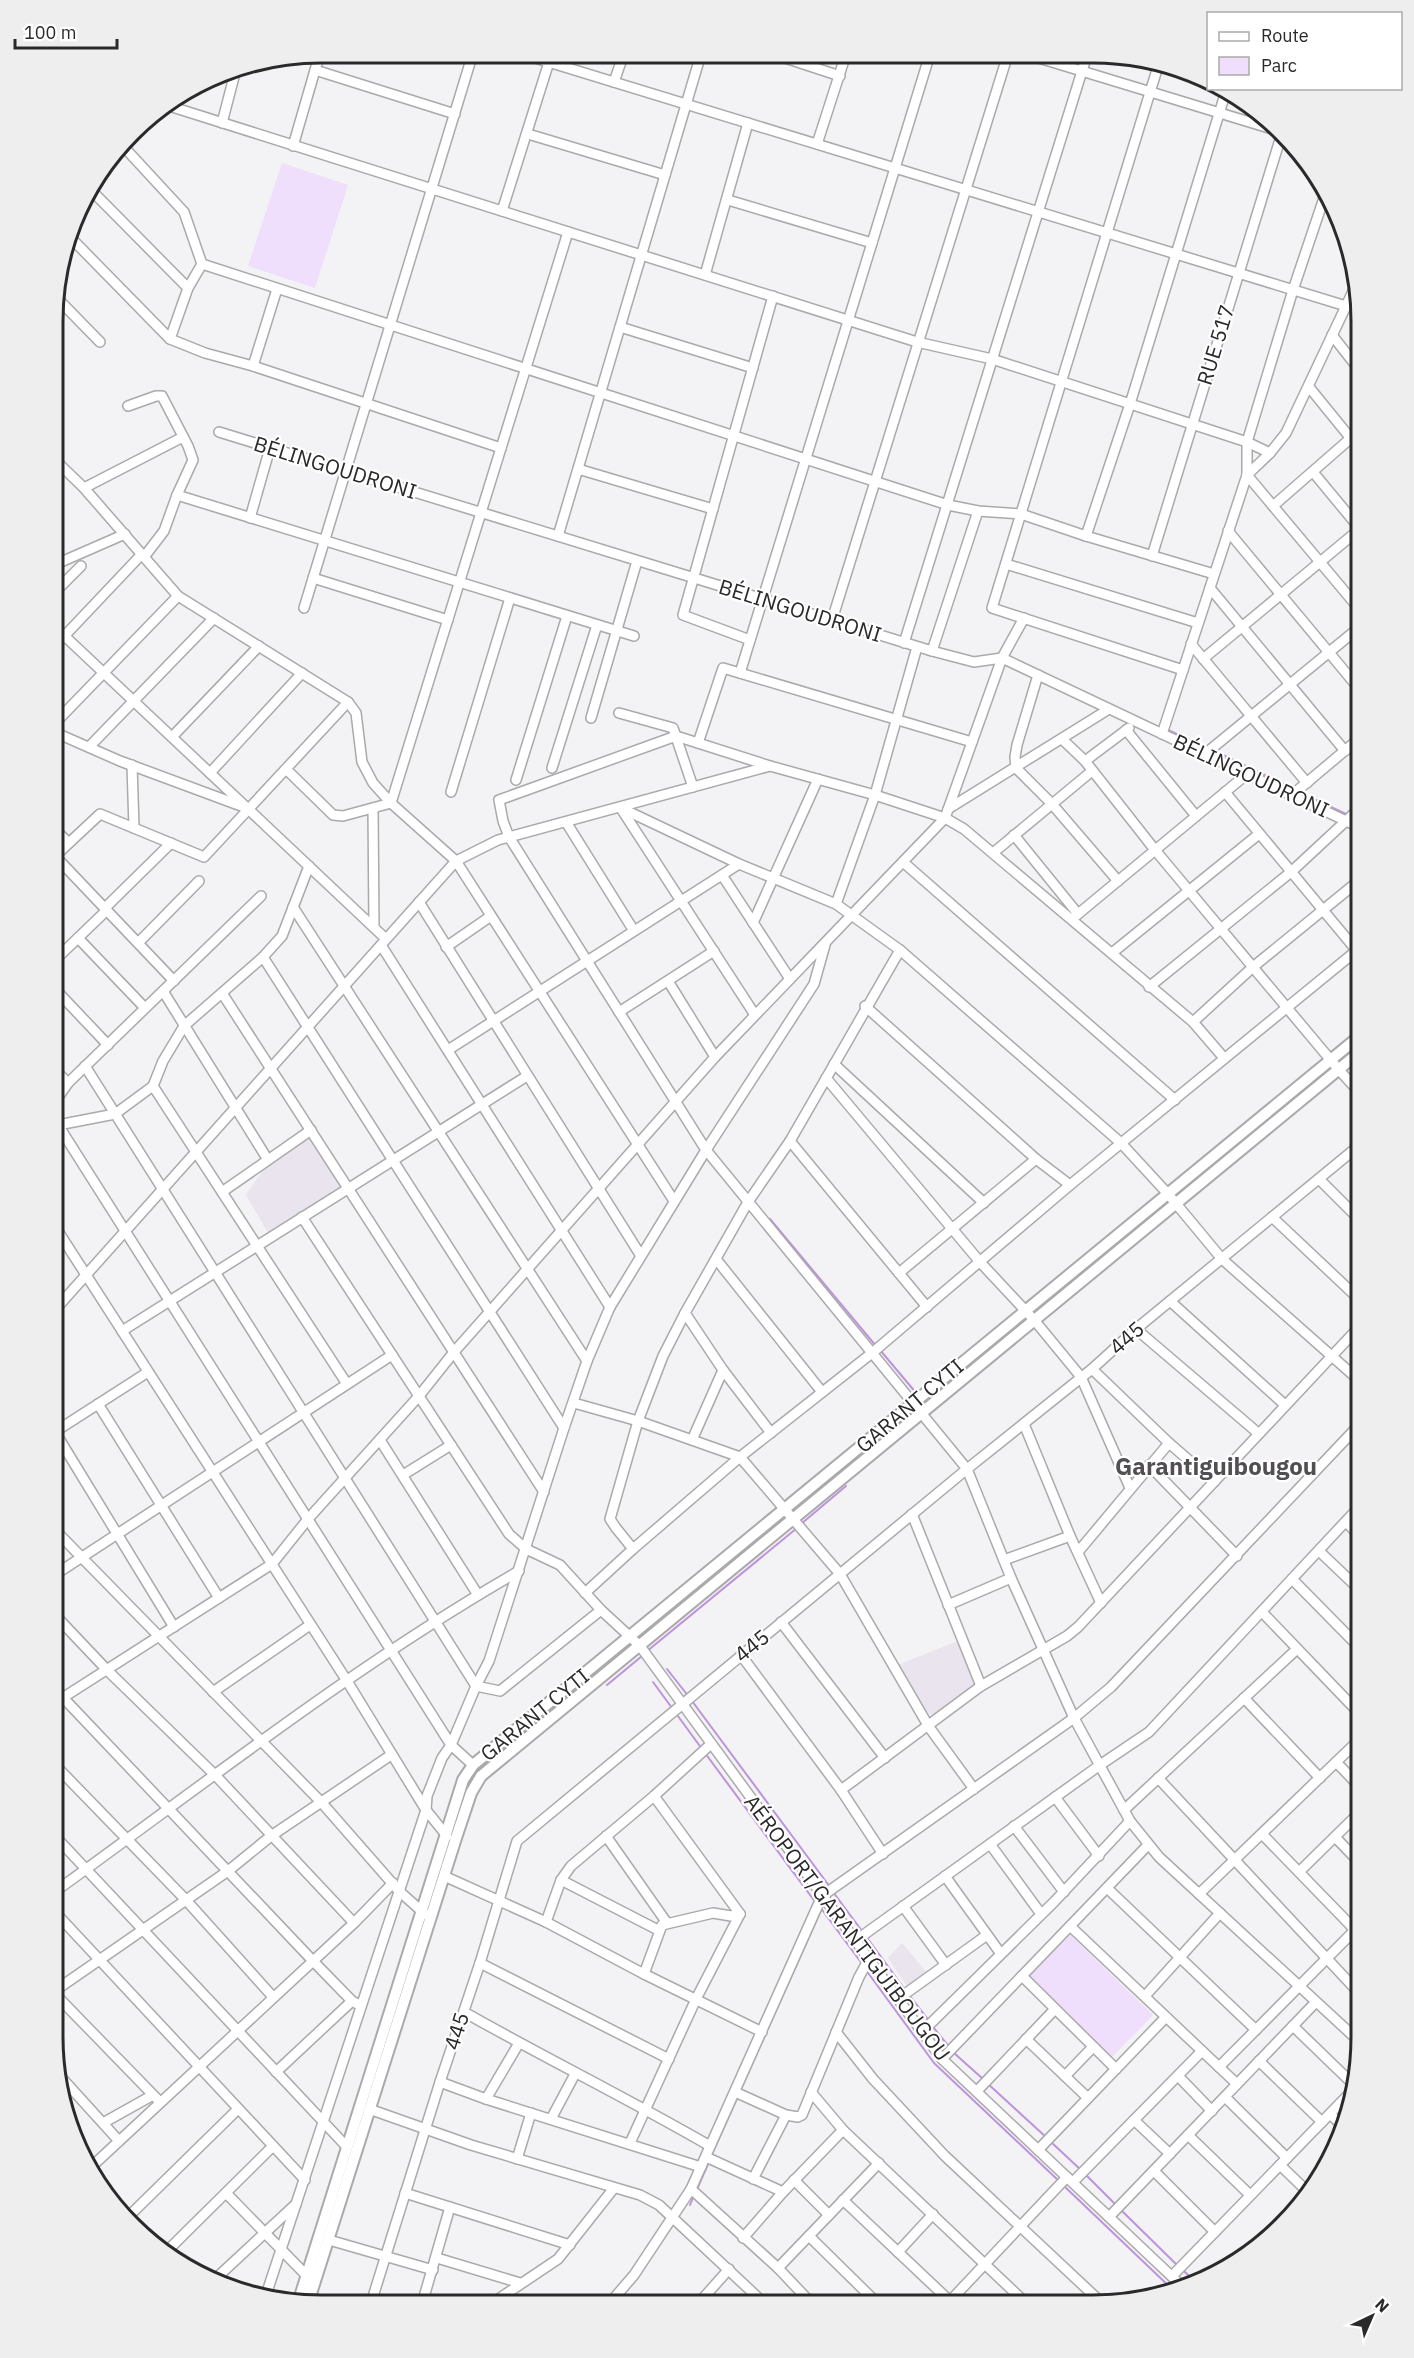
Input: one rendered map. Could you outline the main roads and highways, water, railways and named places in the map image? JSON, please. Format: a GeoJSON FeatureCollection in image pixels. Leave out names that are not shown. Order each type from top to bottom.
{"type":"FeatureCollection","features":[{"type":"Feature","properties":{"kind":"main road","name":"GARANT CYTI"},"geometry":{"type":"LineString","coordinates":[[427,1915],[463,1780],[473,1765],[786,1510],[1351,1043]]}},
{"type":"Feature","properties":{"kind":"main road","name":"GARANT CYTI"},"geometry":{"type":"LineString","coordinates":[[427,1915],[444,1876],[476,1784],[492,1767],[1351,1060]]}},
{"type":"Feature","properties":{"kind":"main road"},"geometry":{"type":"LineString","coordinates":[[311,2294],[427,1915]]}},
{"type":"Feature","properties":{"kind":"main road"},"geometry":{"type":"LineString","coordinates":[[301,2294],[347,2147],[427,1915]]}},
{"type":"Feature","properties":{"kind":"waterway"},"geometry":{"type":"LineString","coordinates":[[1166,729],[1207,748]]}},
{"type":"Feature","properties":{"kind":"waterway"},"geometry":{"type":"LineString","coordinates":[[1215,751],[1294,789]]}},
{"type":"Feature","properties":{"kind":"waterway"},"geometry":{"type":"LineString","coordinates":[[1299,792],[1348,815]]}},
{"type":"Feature","properties":{"kind":"waterway"},"geometry":{"type":"LineString","coordinates":[[770,1219],[876,1346]]}},
{"type":"Feature","properties":{"kind":"waterway"},"geometry":{"type":"LineString","coordinates":[[880,1350],[917,1394]]}},
{"type":"Feature","properties":{"kind":"waterway"},"geometry":{"type":"LineString","coordinates":[[801,1524],[846,1486]]}},
{"type":"Feature","properties":{"kind":"waterway"},"geometry":{"type":"LineString","coordinates":[[646,1652],[797,1528]]}},
{"type":"Feature","properties":{"kind":"waterway"},"geometry":{"type":"LineString","coordinates":[[607,1685],[642,1656]]}},
{"type":"Feature","properties":{"kind":"waterway"},"geometry":{"type":"LineString","coordinates":[[667,1669],[689,1697]]}},
{"type":"Feature","properties":{"kind":"waterway"},"geometry":{"type":"LineString","coordinates":[[653,1682],[672,1708]]}},
{"type":"Feature","properties":{"kind":"waterway"},"geometry":{"type":"LineString","coordinates":[[692,1701],[830,1887]]}},
{"type":"Feature","properties":{"kind":"waterway"},"geometry":{"type":"LineString","coordinates":[[675,1712],[702,1749]]}},
{"type":"Feature","properties":{"kind":"waterway"},"geometry":{"type":"LineString","coordinates":[[705,1753],[816,1903]]}},
{"type":"Feature","properties":{"kind":"waterway"},"geometry":{"type":"LineString","coordinates":[[833,1892],[862,1931]]}},
{"type":"Feature","properties":{"kind":"waterway"},"geometry":{"type":"LineString","coordinates":[[820,1907],[863,1965]]}},
{"type":"Feature","properties":{"kind":"waterway"},"geometry":{"type":"LineString","coordinates":[[740,2091],[821,1910]]}},
{"type":"Feature","properties":{"kind":"waterway"},"geometry":{"type":"LineString","coordinates":[[865,1935],[906,1991]]}},
{"type":"Feature","properties":{"kind":"waterway"},"geometry":{"type":"LineString","coordinates":[[866,1970],[934,2063],[1060,2182]]}},
{"type":"Feature","properties":{"kind":"waterway"},"geometry":{"type":"LineString","coordinates":[[910,1996],[930,2022]]}},
{"type":"Feature","properties":{"kind":"waterway"},"geometry":{"type":"LineString","coordinates":[[933,2027],[950,2048]]}},
{"type":"Feature","properties":{"kind":"waterway"},"geometry":{"type":"LineString","coordinates":[[954,2053],[983,2079]]}},
{"type":"Feature","properties":{"kind":"waterway"},"geometry":{"type":"LineString","coordinates":[[987,2083],[1047,2138]]}},
{"type":"Feature","properties":{"kind":"waterway"},"geometry":{"type":"LineString","coordinates":[[711,2156],[738,2096]]}},
{"type":"Feature","properties":{"kind":"waterway"},"geometry":{"type":"LineString","coordinates":[[1051,2142],[1082,2171]]}},
{"type":"Feature","properties":{"kind":"waterway"},"geometry":{"type":"LineString","coordinates":[[697,2189],[709,2162]]}},
{"type":"Feature","properties":{"kind":"waterway"},"geometry":{"type":"LineString","coordinates":[[1086,2175],[1116,2205]]}},
{"type":"Feature","properties":{"kind":"waterway"},"geometry":{"type":"LineString","coordinates":[[1064,2186],[1167,2284]]}},
{"type":"Feature","properties":{"kind":"waterway"},"geometry":{"type":"LineString","coordinates":[[690,2205],[694,2195]]}},
{"type":"Feature","properties":{"kind":"waterway"},"geometry":{"type":"LineString","coordinates":[[1120,2209],[1178,2266]]}},
{"type":"Feature","properties":{"kind":"waterway"},"geometry":{"type":"LineString","coordinates":[[1182,2269],[1189,2276]]}},
{"type":"Feature","properties":{"kind":"district","name":"Garantiguibougou"},"geometry":{"type":"Point","coordinates":[1216,1467]}}]}
